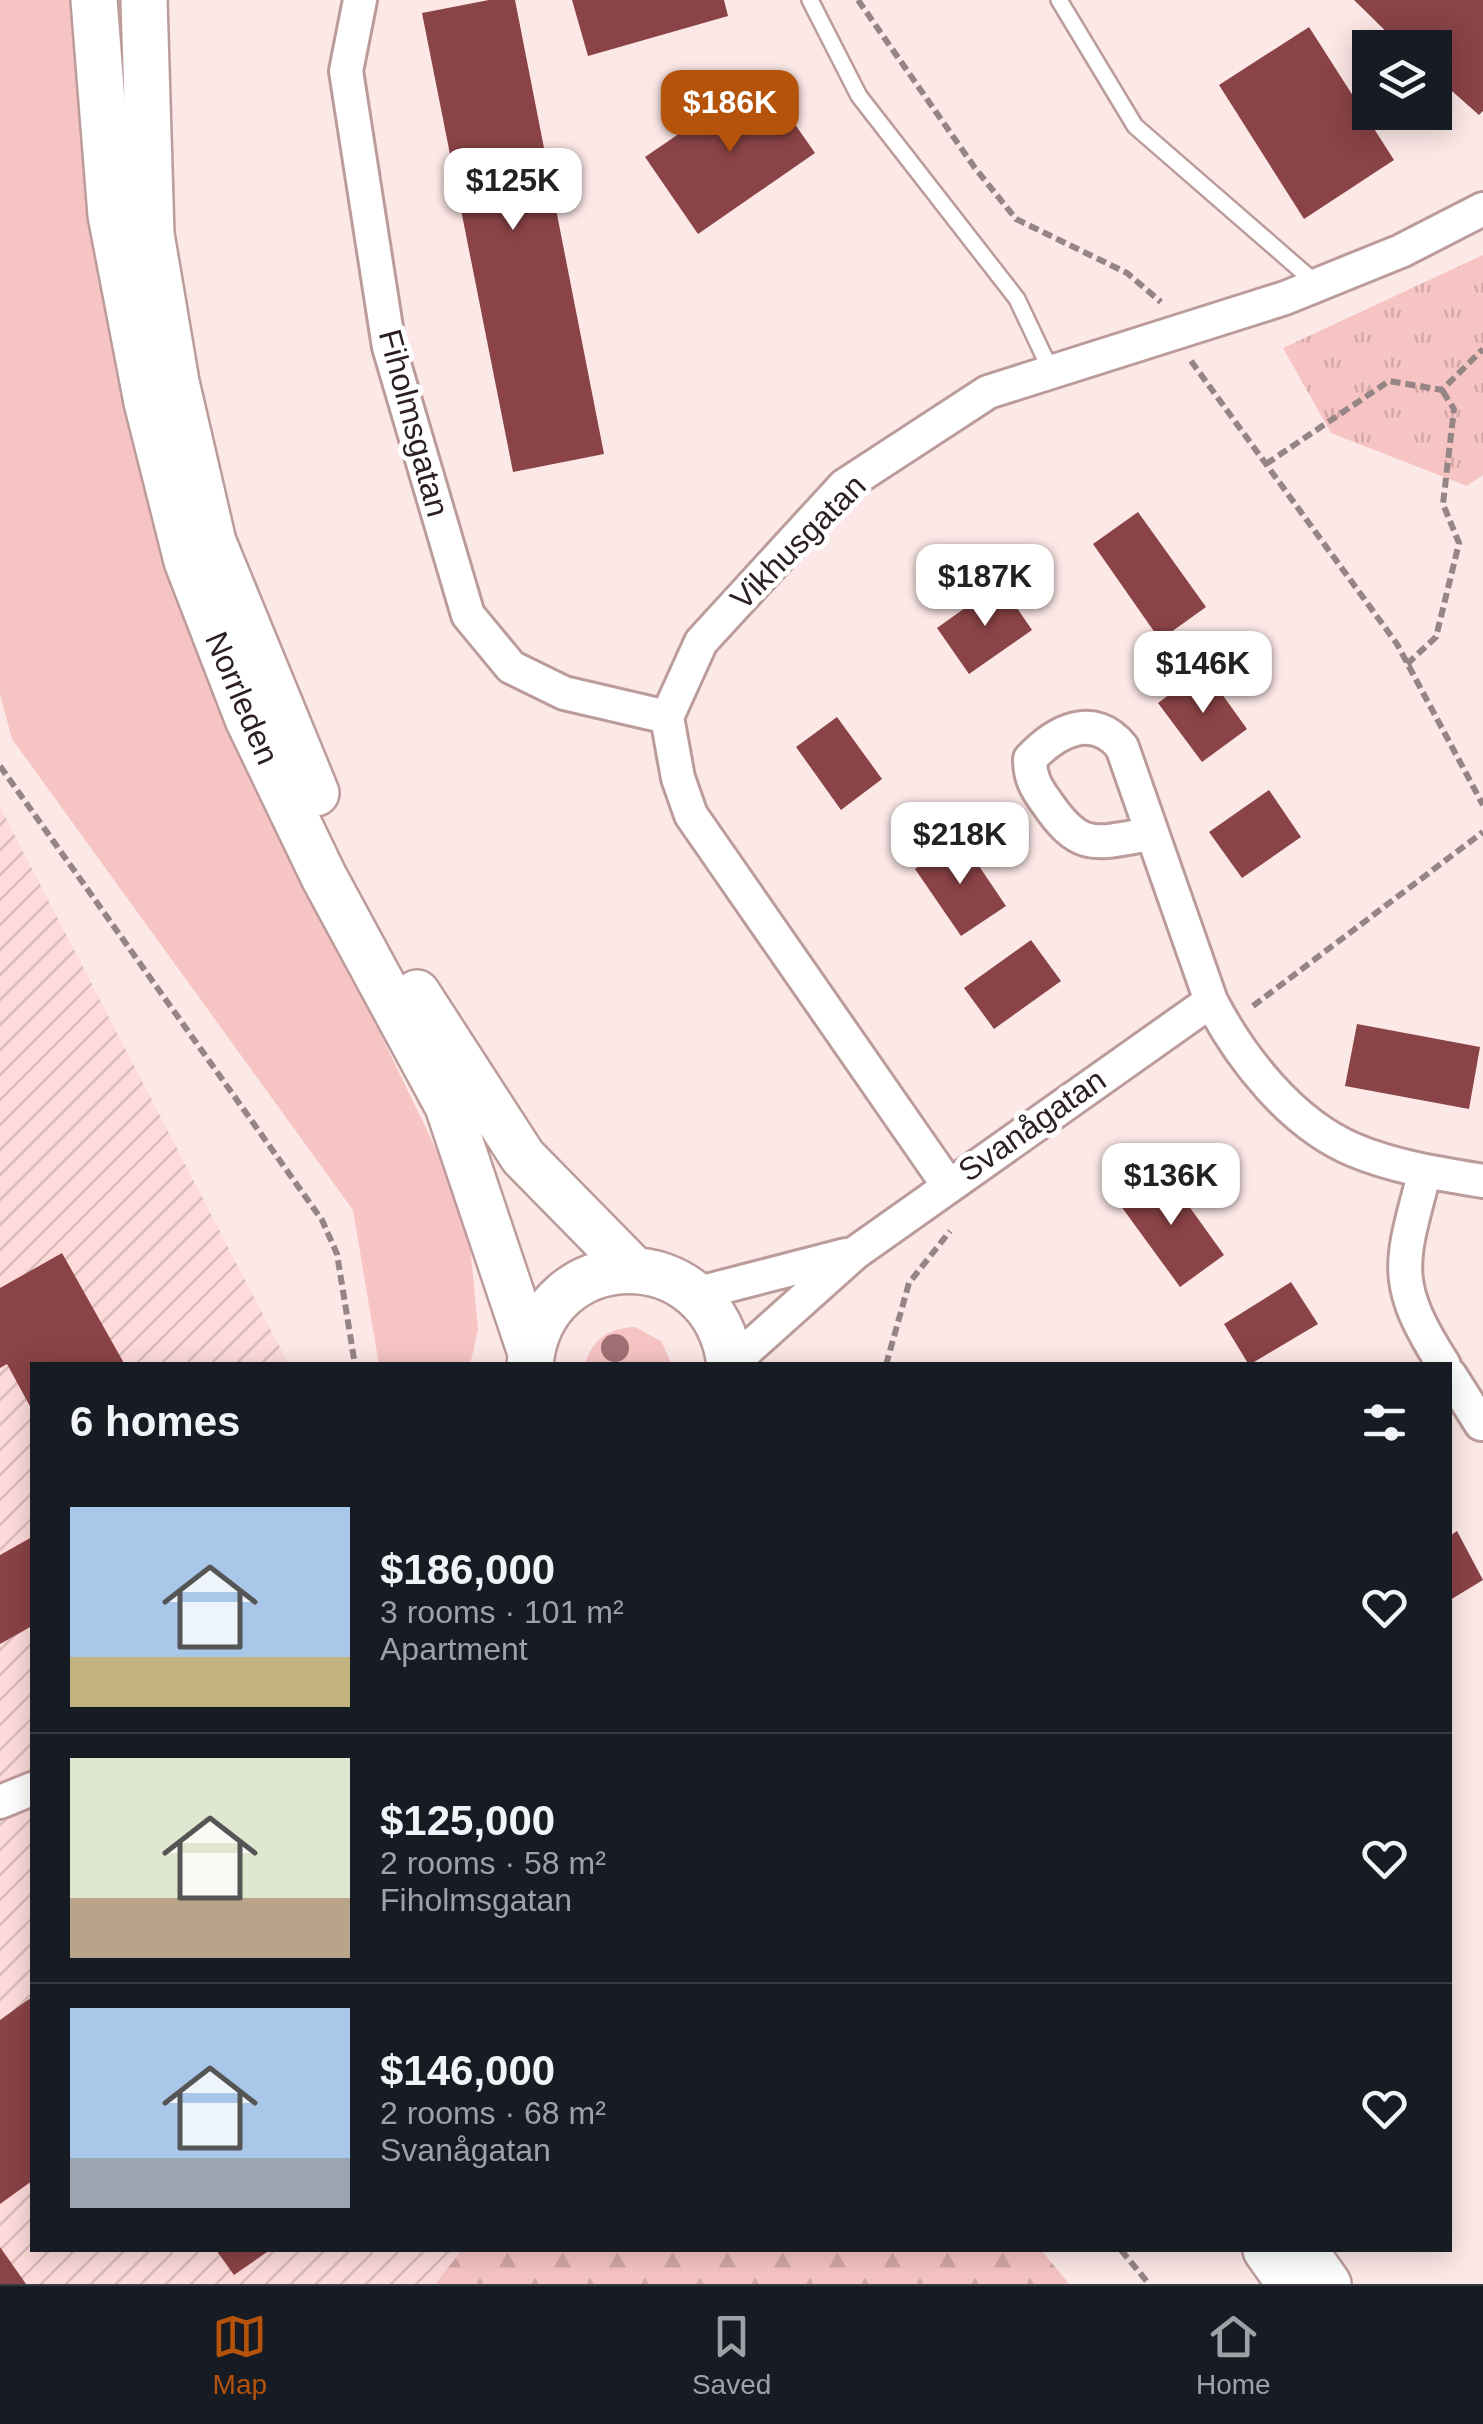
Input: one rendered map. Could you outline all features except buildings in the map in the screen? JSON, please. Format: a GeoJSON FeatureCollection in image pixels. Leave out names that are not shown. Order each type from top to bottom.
{"type":"FeatureCollection","features":[{"type":"Feature","properties":{"kind":"main road","name":"Norrleden"},"geometry":{"type":"LineString","coordinates":[[94,0],[111,216],[147,402],[187,561],[248,720],[324,877],[448,1106],[530,1359]]}},
{"type":"Feature","properties":{"kind":"main road","name":"Norrleden"},"geometry":{"type":"LineString","coordinates":[[144,0],[152,234],[176,382],[213,542],[279,710],[348,866],[424,1006],[524,1157],[633,1269]]}},
{"type":"Feature","properties":{"kind":"main road"},"geometry":{"type":"LineString","coordinates":[[530,1359],[544,1317],[568,1290],[595,1275],[633,1269],[657,1272],[696,1294],[718,1323],[729,1362]]}},
{"type":"Feature","properties":{"kind":"main road"},"geometry":{"type":"LineString","coordinates":[[1267,2252],[1290,2284]]}},
{"type":"Feature","properties":{"kind":"main road"},"geometry":{"type":"LineString","coordinates":[[1305,2252],[1328,2284]]}},
{"type":"Feature","properties":{"kind":"street","name":"Fiholmsgatan"},"geometry":{"type":"LineString","coordinates":[[360,0],[346,71],[390,347],[468,614],[511,667],[564,693],[667,717]]}},
{"type":"Feature","properties":{"kind":"street","name":"Vikhusgatan"},"geometry":{"type":"LineString","coordinates":[[667,717],[701,642],[844,486],[988,392],[1318,285],[1401,251],[1483,209]]}},
{"type":"Feature","properties":{"kind":"street"},"geometry":{"type":"LineString","coordinates":[[667,717],[678,778],[692,815],[948,1185]]}},
{"type":"Feature","properties":{"kind":"street"},"geometry":{"type":"LineString","coordinates":[[1151,834],[1211,1001],[1229,1036],[1298,1113],[1354,1150],[1425,1171],[1483,1181]]}},
{"type":"Feature","properties":{"kind":"street","name":"Svanågatan"},"geometry":{"type":"LineString","coordinates":[[733,1362],[856,1253],[1211,1001]]}},
{"type":"Feature","properties":{"kind":"street"},"geometry":{"type":"LineString","coordinates":[[1425,1171],[1406,1246],[1404,1287],[1417,1323],[1442,1362]]}},
{"type":"Feature","properties":{"kind":"street","name":"Svanågatan"},"geometry":{"type":"LineString","coordinates":[[696,1294],[856,1253]]}},
{"type":"Feature","properties":{"kind":"street"},"geometry":{"type":"LineString","coordinates":[[1452,1378],[1482,1424]]}},
{"type":"Feature","properties":{"kind":"street"},"geometry":{"type":"LineString","coordinates":[[0,1802],[30,1791]]}},
{"type":"Feature","properties":{"kind":"lane"},"geometry":{"type":"LineString","coordinates":[[810,0],[858,96],[1017,299],[1051,372]]}},
{"type":"Feature","properties":{"kind":"lane"},"geometry":{"type":"LineString","coordinates":[[1060,0],[1136,126],[1318,285]]}},
{"type":"Feature","properties":{"kind":"path"},"geometry":{"type":"LineString","coordinates":[[858,0],[975,168],[1016,219],[1127,273],[1160,299],[1170,332],[1407,664],[1483,804]]}},
{"type":"Feature","properties":{"kind":"path"},"geometry":{"type":"LineString","coordinates":[[1442,390],[1483,350]]}},
{"type":"Feature","properties":{"kind":"path"},"geometry":{"type":"LineString","coordinates":[[1266,464],[1389,381],[1442,390],[1454,409],[1443,504],[1459,543],[1436,637],[1407,664]]}},
{"type":"Feature","properties":{"kind":"path"},"geometry":{"type":"LineString","coordinates":[[0,766],[322,1220],[337,1254],[355,1362]]}},
{"type":"Feature","properties":{"kind":"path"},"geometry":{"type":"LineString","coordinates":[[1123,2252],[1149,2284]]}},
{"type":"Feature","properties":{"kind":"shaded area"},"geometry":{"type":"Polygon","coordinates":[[[0,807],[287,1362],[30,1362],[30,2252],[460,2252],[435,2284],[0,2284],[0,807]]]}},
{"type":"Feature","properties":{"kind":"green space"},"geometry":{"type":"Polygon","coordinates":[[[0,0],[69,0],[102,284],[253,771],[467,1213],[478,1329],[471,1362],[378,1362],[353,1210],[12,739],[0,694],[0,0]]]}},
{"type":"Feature","properties":{"kind":"green space"},"geometry":{"type":"Polygon","coordinates":[[[1483,255],[1483,475],[1467,486],[1331,433],[1283,348],[1483,255]]]}},
{"type":"Feature","properties":{"kind":"green space"},"geometry":{"type":"Polygon","coordinates":[[[635,1327],[661,1341],[671,1362],[586,1362],[592,1348],[617,1330],[635,1327]]]}},
{"type":"Feature","properties":{"kind":"green space"},"geometry":{"type":"Polygon","coordinates":[[[460,2252],[1043,2252],[1069,2284],[435,2284],[460,2252]]]}}]}
